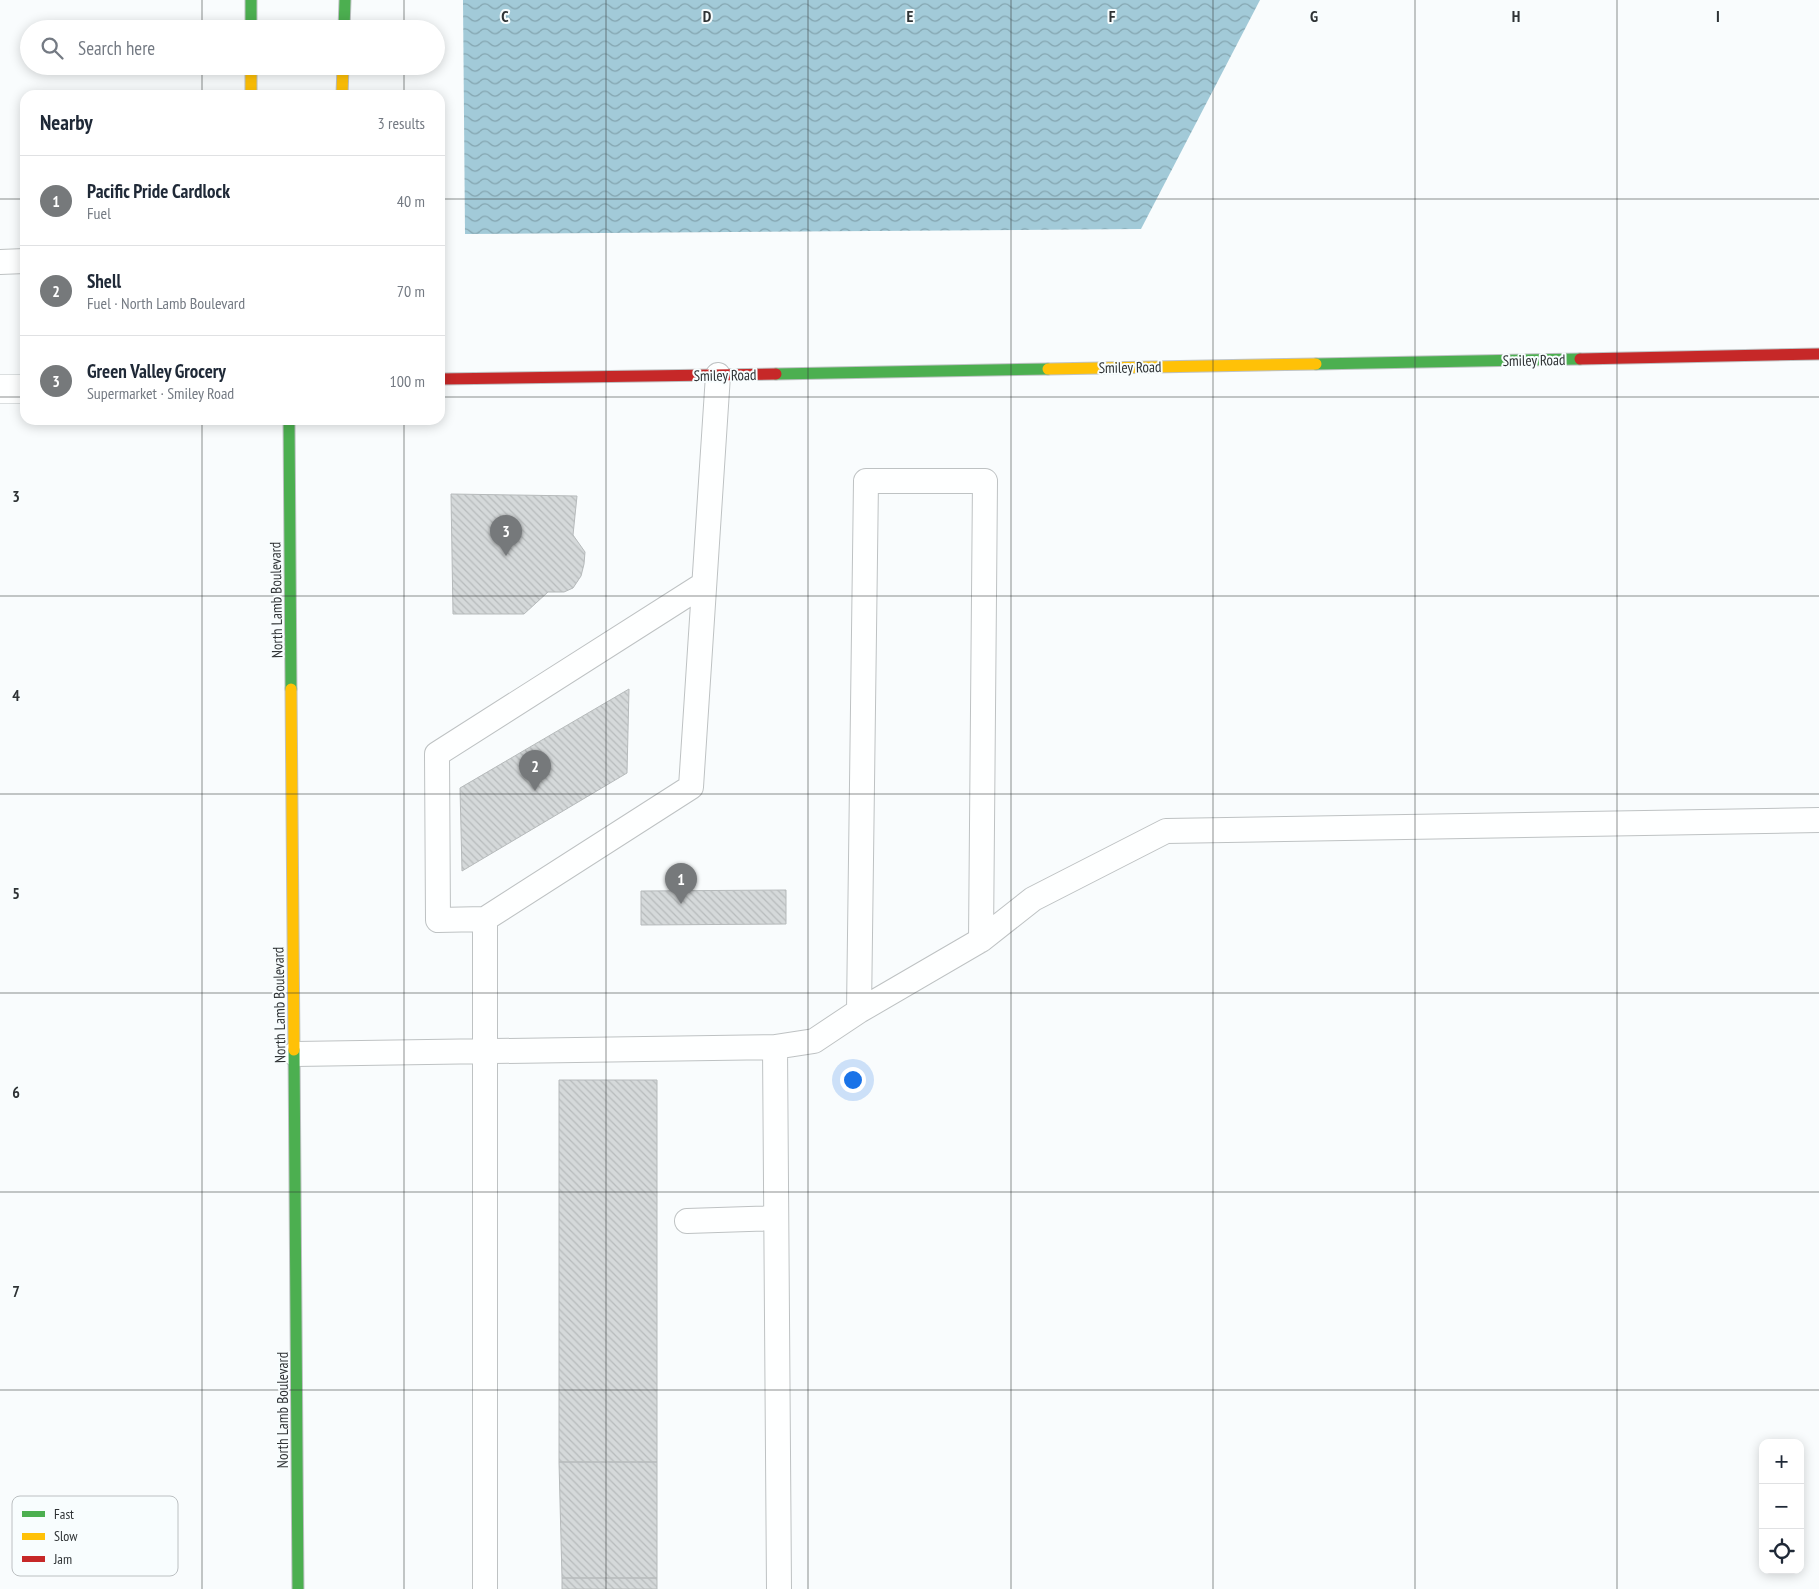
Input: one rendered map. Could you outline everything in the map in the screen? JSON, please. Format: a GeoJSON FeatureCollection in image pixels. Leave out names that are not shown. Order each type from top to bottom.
{"type":"FeatureCollection","features":[{"type":"Feature","properties":{"kind":"street"},"geometry":{"type":"LineString","coordinates":[[251,0],[251,20]]}},
{"type":"Feature","properties":{"kind":"street"},"geometry":{"type":"LineString","coordinates":[[344,20],[345,0]]}},
{"type":"Feature","properties":{"kind":"street"},"geometry":{"type":"LineString","coordinates":[[251,75],[251,90]]}},
{"type":"Feature","properties":{"kind":"street"},"geometry":{"type":"LineString","coordinates":[[342,90],[343,75]]}},
{"type":"Feature","properties":{"kind":"street","name":"Smiley Road"},"geometry":{"type":"LineString","coordinates":[[445,379],[1819,354]]}},
{"type":"Feature","properties":{"kind":"street"},"geometry":{"type":"LineString","coordinates":[[0,390],[20,389]]}},
{"type":"Feature","properties":{"kind":"street","name":"North Lamb Boulevard"},"geometry":{"type":"LineString","coordinates":[[289,425],[298,1589]]}},
{"type":"Feature","properties":{"kind":"lane"},"geometry":{"type":"LineString","coordinates":[[0,262],[20,261]]}},
{"type":"Feature","properties":{"kind":"lane"},"geometry":{"type":"LineString","coordinates":[[704,584],[438,754],[438,920],[485,919],[691,787],[718,375]]}},
{"type":"Feature","properties":{"kind":"lane"},"geometry":{"type":"LineString","coordinates":[[859,1011],[866,480],[985,480],[981,940]]}},
{"type":"Feature","properties":{"kind":"lane"},"geometry":{"type":"LineString","coordinates":[[295,1054],[774,1047],[814,1041],[859,1011],[981,940],[1034,900],[1166,831],[1819,820]]}},
{"type":"Feature","properties":{"kind":"lane"},"geometry":{"type":"LineString","coordinates":[[485,919],[485,1589]]}},
{"type":"Feature","properties":{"kind":"lane"},"geometry":{"type":"LineString","coordinates":[[774,1047],[779,1589]]}},
{"type":"Feature","properties":{"kind":"lane"},"geometry":{"type":"LineString","coordinates":[[688,1220],[776,1218]]}},
{"type":"Feature","properties":{"kind":"water"},"geometry":{"type":"Polygon","coordinates":[[[463,0],[1260,0],[1141,229],[465,234],[463,0]]]}},
{"type":"Feature","properties":{"kind":"building"},"geometry":{"type":"Polygon","coordinates":[[[451,494],[577,496],[573,535],[585,552],[581,576],[573,588],[564,592],[548,592],[524,614],[453,614],[451,494]]]}},
{"type":"Feature","properties":{"kind":"building"},"geometry":{"type":"Polygon","coordinates":[[[629,689],[627,773],[462,871],[460,788],[629,689]]]}},
{"type":"Feature","properties":{"kind":"building"},"geometry":{"type":"Polygon","coordinates":[[[786,890],[786,924],[641,925],[641,891],[786,890]]]}},
{"type":"Feature","properties":{"kind":"building"},"geometry":{"type":"Polygon","coordinates":[[[559,1080],[657,1080],[657,1462],[559,1462],[559,1080]]]}},
{"type":"Feature","properties":{"kind":"building"},"geometry":{"type":"Polygon","coordinates":[[[559,1462],[657,1462],[657,1578],[562,1578],[559,1462]]]}},
{"type":"Feature","properties":{"kind":"building"},"geometry":{"type":"Polygon","coordinates":[[[562,1578],[657,1578],[657,1589],[562,1589],[562,1578]]]}},
{"type":"Feature","properties":{"kind":"traffic: fast"},"geometry":{"type":"LineString","coordinates":[[251,0],[251,20]]}},
{"type":"Feature","properties":{"kind":"traffic: fast"},"geometry":{"type":"LineString","coordinates":[[344,20],[345,0]]}},
{"type":"Feature","properties":{"kind":"traffic: fast"},"geometry":{"type":"LineString","coordinates":[[1316,364],[1580,359]]}},
{"type":"Feature","properties":{"kind":"traffic: fast"},"geometry":{"type":"LineString","coordinates":[[776,374],[1048,369]]}},
{"type":"Feature","properties":{"kind":"traffic: fast"},"geometry":{"type":"LineString","coordinates":[[289,425],[291,689]]}},
{"type":"Feature","properties":{"kind":"traffic: fast"},"geometry":{"type":"LineString","coordinates":[[294,1050],[298,1589]]}},
{"type":"Feature","properties":{"kind":"traffic: slow"},"geometry":{"type":"LineString","coordinates":[[251,75],[251,90]]}},
{"type":"Feature","properties":{"kind":"traffic: slow"},"geometry":{"type":"LineString","coordinates":[[342,90],[343,75]]}},
{"type":"Feature","properties":{"kind":"traffic: slow"},"geometry":{"type":"LineString","coordinates":[[1048,369],[1316,364]]}},
{"type":"Feature","properties":{"kind":"traffic: slow"},"geometry":{"type":"LineString","coordinates":[[291,689],[294,1050]]}},
{"type":"Feature","properties":{"kind":"traffic: jam"},"geometry":{"type":"LineString","coordinates":[[1580,359],[1819,354]]}},
{"type":"Feature","properties":{"kind":"traffic: jam"},"geometry":{"type":"LineString","coordinates":[[445,379],[776,374]]}},
{"type":"Feature","properties":{"kind":"place","name":"Green Valley Grocery"},"geometry":{"type":"Point","coordinates":[506,556]}},
{"type":"Feature","properties":{"kind":"place","name":"Shell"},"geometry":{"type":"Point","coordinates":[535,791]}},
{"type":"Feature","properties":{"kind":"place","name":"Pacific Pride Cardlock"},"geometry":{"type":"Point","coordinates":[681,904]}}]}
